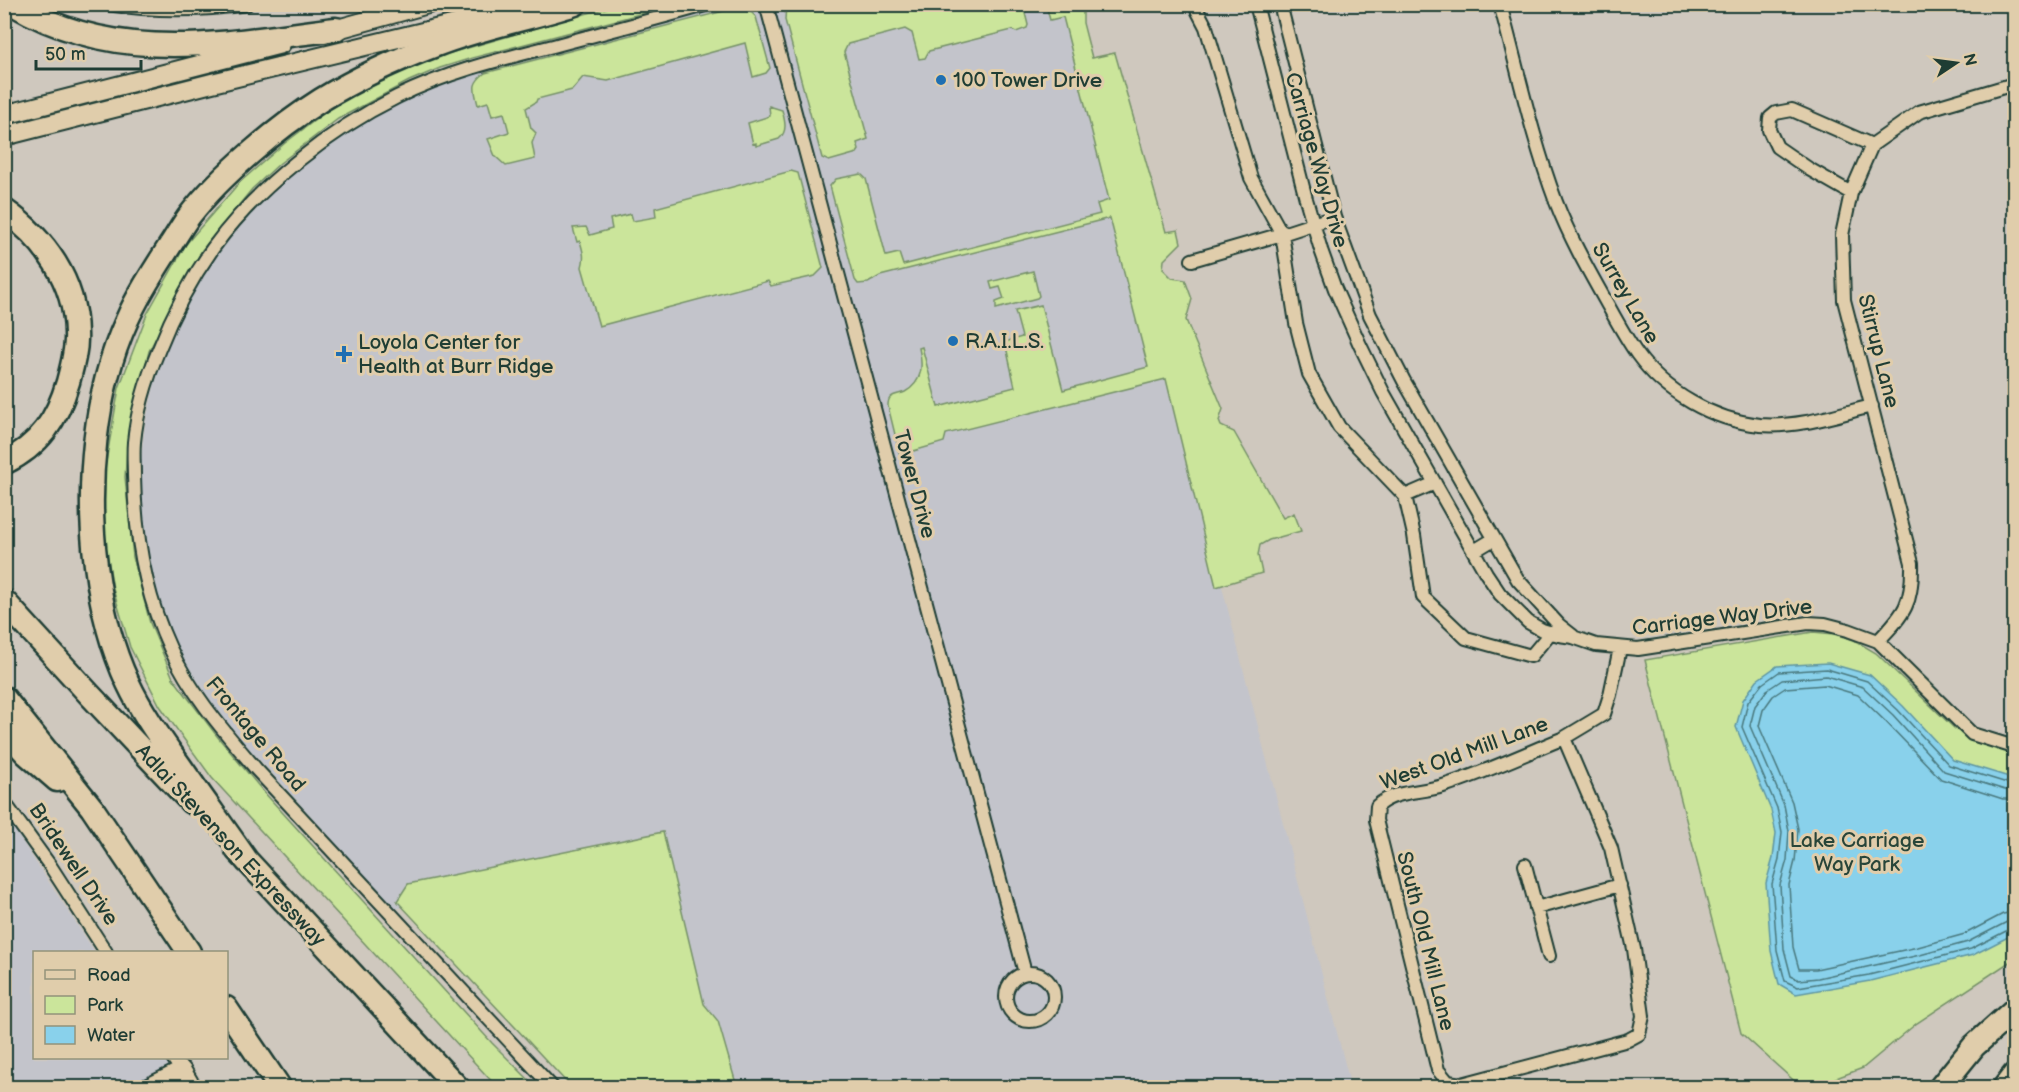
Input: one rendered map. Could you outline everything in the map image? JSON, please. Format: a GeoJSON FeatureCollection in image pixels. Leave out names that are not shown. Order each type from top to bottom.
{"type":"FeatureCollection","features":[{"type":"Feature","properties":{"kind":"highway"},"geometry":{"type":"LineString","coordinates":[[13,4],[48,22],[86,36],[107,41],[146,45],[205,44],[336,29]]}},
{"type":"Feature","properties":{"kind":"highway"},"geometry":{"type":"LineString","coordinates":[[247,861],[144,716],[126,680],[99,589],[91,510],[93,455],[102,400],[126,321],[149,278],[189,215],[249,155],[292,120],[363,77],[436,44],[575,4]]}},
{"type":"Feature","properties":{"kind":"highway"},"geometry":{"type":"LineString","coordinates":[[4,210],[25,226],[44,245],[55,261],[71,297],[76,334],[72,365],[63,398],[49,428],[4,463]]}},
{"type":"Feature","properties":{"kind":"highway","name":"Adlai Stevenson Expressway"},"geometry":{"type":"LineString","coordinates":[[4,601],[458,1088]]}},
{"type":"Feature","properties":{"kind":"highway"},"geometry":{"type":"LineString","coordinates":[[4,698],[92,808],[188,951]]}},
{"type":"Feature","properties":{"kind":"highway"},"geometry":{"type":"LineString","coordinates":[[4,729],[27,754],[92,808]]}},
{"type":"Feature","properties":{"kind":"highway"},"geometry":{"type":"LineString","coordinates":[[1940,1088],[1974,1046],[2014,1010]]}},
{"type":"Feature","properties":{"kind":"highway"},"geometry":{"type":"LineString","coordinates":[[228,1011],[279,1088]]}},
{"type":"Feature","properties":{"kind":"highway"},"geometry":{"type":"LineString","coordinates":[[258,1055],[288,1088]]}},
{"type":"Feature","properties":{"kind":"highway"},"geometry":{"type":"LineString","coordinates":[[2004,1088],[2014,1075]]}},
{"type":"Feature","properties":{"kind":"main road"},"geometry":{"type":"LineString","coordinates":[[4,115],[428,4]]}},
{"type":"Feature","properties":{"kind":"main road"},"geometry":{"type":"LineString","coordinates":[[4,136],[534,4]]}},
{"type":"Feature","properties":{"kind":"main road"},"geometry":{"type":"LineString","coordinates":[[148,1088],[178,1064],[192,1088]]}},
{"type":"Feature","properties":{"kind":"street"},"geometry":{"type":"LineString","coordinates":[[107,4],[169,10],[216,9],[247,4]]}},
{"type":"Feature","properties":{"kind":"street","name":"Frontage Road"},"geometry":{"type":"LineString","coordinates":[[553,1088],[256,769],[216,721],[192,687],[171,650],[144,572],[137,532],[134,442],[147,380],[182,297],[213,248],[242,212],[324,140],[366,113],[397,97],[460,71],[709,4]]}},
{"type":"Feature","properties":{"kind":"street","name":"Tower Drive"},"geometry":{"type":"LineString","coordinates":[[766,4],[1025,973]]}},
{"type":"Feature","properties":{"kind":"street"},"geometry":{"type":"LineString","coordinates":[[1194,4],[1206,27],[1251,178],[1282,234],[1296,323],[1309,374],[1339,427],[1405,496],[1414,535],[1423,597],[1466,638],[1531,656],[1551,632]]}},
{"type":"Feature","properties":{"kind":"street","name":"Carriage Way Drive"},"geometry":{"type":"LineString","coordinates":[[1256,4],[1287,132],[1314,225],[1328,270],[1350,324],[1383,392],[1474,551],[1500,594],[1528,622],[1551,632],[1596,645],[1638,650],[1808,623],[1825,624],[1878,640],[1972,734],[2014,747]]}},
{"type":"Feature","properties":{"kind":"street","name":"Carriage Way Drive"},"geometry":{"type":"LineString","coordinates":[[1280,4],[1334,217],[1370,315],[1404,381],[1518,580],[1559,625],[1574,637]]}},
{"type":"Feature","properties":{"kind":"street","name":"Surrey Lane"},"geometry":{"type":"LineString","coordinates":[[1500,4],[1535,136],[1557,203],[1589,272],[1638,356],[1654,374],[1676,393],[1701,408],[1758,424],[1780,425],[1808,422],[1872,406]]}},
{"type":"Feature","properties":{"kind":"street"},"geometry":{"type":"LineString","coordinates":[[1851,193],[1809,170],[1777,147],[1769,130],[1770,118],[1776,112],[1792,110],[1872,146],[1919,112],[2014,84]]}},
{"type":"Feature","properties":{"kind":"street","name":"Stirrup Lane"},"geometry":{"type":"LineString","coordinates":[[1872,146],[1851,193],[1842,235],[1844,300],[1912,563],[1913,583],[1907,606],[1897,621],[1878,640]]}},
{"type":"Feature","properties":{"kind":"street"},"geometry":{"type":"LineString","coordinates":[[1192,260],[1314,225],[1334,217]]}},
{"type":"Feature","properties":{"kind":"street"},"geometry":{"type":"LineString","coordinates":[[1350,324],[1370,315]]}},
{"type":"Feature","properties":{"kind":"street"},"geometry":{"type":"LineString","coordinates":[[1405,496],[1435,483]]}},
{"type":"Feature","properties":{"kind":"street"},"geometry":{"type":"LineString","coordinates":[[1474,551],[1494,539]]}},
{"type":"Feature","properties":{"kind":"street","name":"West Old Mill Lane"},"geometry":{"type":"LineString","coordinates":[[1377,806],[1385,799],[1399,794],[1442,787],[1564,738],[1604,714],[1620,648]]}},
{"type":"Feature","properties":{"kind":"street"},"geometry":{"type":"LineString","coordinates":[[1536,908],[1620,885],[1611,848],[1564,738]]}},
{"type":"Feature","properties":{"kind":"street","name":"Bridewell Drive"},"geometry":{"type":"LineString","coordinates":[[4,802],[51,867],[105,951]]}},
{"type":"Feature","properties":{"kind":"street","name":"South Old Mill Lane"},"geometry":{"type":"LineString","coordinates":[[1377,806],[1376,820],[1424,1016],[1438,1070],[1448,1082],[1462,1084],[1628,1040],[1639,1034],[1643,1016],[1634,949],[1620,885]]}},
{"type":"Feature","properties":{"kind":"street"},"geometry":{"type":"LineString","coordinates":[[1525,865],[1549,956]]}},
{"type":"Feature","properties":{"kind":"shaded area"},"geometry":{"type":"Polygon","coordinates":[[[737,5],[1072,5],[1351,1087],[726,1087],[659,834],[396,909],[244,743],[215,708],[180,654],[165,620],[151,576],[142,525],[140,468],[145,424],[157,374],[171,334],[195,287],[224,245],[259,204],[332,142],[406,99],[475,74],[737,5]]]}},
{"type":"Feature","properties":{"kind":"shaded area"},"geometry":{"type":"Polygon","coordinates":[[[4,814],[94,951],[33,951],[33,1059],[165,1059],[171,1069],[132,1087],[5,1087],[4,814]]]}},
{"type":"Feature","properties":{"kind":"green space"},"geometry":{"type":"Polygon","coordinates":[[[786,4],[1023,5],[1028,25],[1027,28],[1016,32],[1012,30],[929,51],[925,58],[919,59],[912,33],[905,29],[848,44],[844,52],[868,139],[857,143],[859,150],[857,153],[829,161],[822,158],[785,20],[786,4]]]}},
{"type":"Feature","properties":{"kind":"green space"},"geometry":{"type":"Polygon","coordinates":[[[616,5],[674,5],[440,68],[409,81],[338,119],[280,163],[252,189],[202,250],[149,351],[128,436],[125,477],[133,557],[150,623],[173,678],[262,790],[492,1043],[536,1087],[497,1087],[212,778],[160,706],[130,647],[113,589],[104,533],[105,467],[119,388],[147,314],[186,244],[239,183],[285,143],[352,92],[440,56],[616,5]]]}},
{"type":"Feature","properties":{"kind":"green space"},"geometry":{"type":"Polygon","coordinates":[[[1046,5],[1083,5],[1083,23],[1092,58],[1115,53],[1166,232],[1178,230],[1181,243],[1164,260],[1163,269],[1172,278],[1185,280],[1192,299],[1186,320],[1223,409],[1219,421],[1221,426],[1234,432],[1283,518],[1294,513],[1301,531],[1269,540],[1260,545],[1258,555],[1262,573],[1216,587],[1166,379],[946,434],[944,442],[900,455],[888,401],[893,396],[911,388],[918,378],[921,367],[919,348],[922,347],[938,407],[1015,387],[1005,342],[1022,337],[1015,311],[1041,305],[1063,390],[1148,367],[1110,218],[880,276],[868,283],[858,284],[855,280],[830,186],[836,179],[861,174],[866,179],[886,256],[899,253],[903,265],[1100,214],[1097,204],[1109,200],[1063,17],[1050,20],[1046,5]]]}},
{"type":"Feature","properties":{"kind":"green space"},"geometry":{"type":"Polygon","coordinates":[[[739,7],[756,17],[770,68],[766,73],[753,77],[745,43],[608,81],[583,77],[572,90],[537,99],[526,108],[531,128],[536,133],[532,143],[535,159],[506,166],[495,156],[488,139],[509,132],[504,113],[492,116],[488,102],[478,105],[475,87],[477,80],[485,73],[739,7]]]}},
{"type":"Feature","properties":{"kind":"green space"},"geometry":{"type":"Polygon","coordinates":[[[769,106],[782,110],[785,122],[784,133],[779,139],[756,146],[756,143],[753,144],[748,123],[770,116],[769,106]]]}},
{"type":"Feature","properties":{"kind":"green space"},"geometry":{"type":"Polygon","coordinates":[[[791,171],[798,173],[823,268],[815,276],[771,286],[768,281],[599,326],[582,267],[582,248],[580,241],[577,242],[573,228],[586,227],[590,235],[612,229],[610,219],[631,214],[633,221],[656,217],[655,208],[791,171]]]}},
{"type":"Feature","properties":{"kind":"green space"},"geometry":{"type":"Polygon","coordinates":[[[1033,271],[1039,296],[996,309],[996,302],[1004,299],[1000,287],[992,289],[990,282],[1033,271]]]}},
{"type":"Feature","properties":{"kind":"green space","name":"Lake Carriage Way Park"},"geometry":{"type":"Polygon","coordinates":[[[1813,632],[1834,634],[1854,640],[1876,653],[1955,729],[1969,738],[2014,754],[2014,959],[1917,1023],[1863,1068],[1812,1087],[1801,1087],[1741,1033],[1645,660],[1813,632]]]}},
{"type":"Feature","properties":{"kind":"green space"},"geometry":{"type":"Polygon","coordinates":[[[663,832],[704,1004],[718,1021],[737,1087],[571,1087],[397,901],[408,884],[663,832]]]}},
{"type":"Feature","properties":{"kind":"water"},"geometry":{"type":"Polygon","coordinates":[[[1828,663],[1870,675],[1903,706],[1953,760],[2009,777],[2014,776],[2014,934],[1973,955],[1870,981],[1796,994],[1779,984],[1771,951],[1766,883],[1773,858],[1776,833],[1771,810],[1736,727],[1743,700],[1757,680],[1777,666],[1828,663]]]}},
{"type":"Feature","properties":{"kind":"place","name":"100 Tower Drive"},"geometry":{"type":"Point","coordinates":[941,80]}},
{"type":"Feature","properties":{"kind":"place","name":"R.A.I.L.S."},"geometry":{"type":"Point","coordinates":[953,341]}},
{"type":"Feature","properties":{"kind":"place","name":"Loyola Center for Health at Burr Ridge"},"geometry":{"type":"Point","coordinates":[344,354]}}]}
